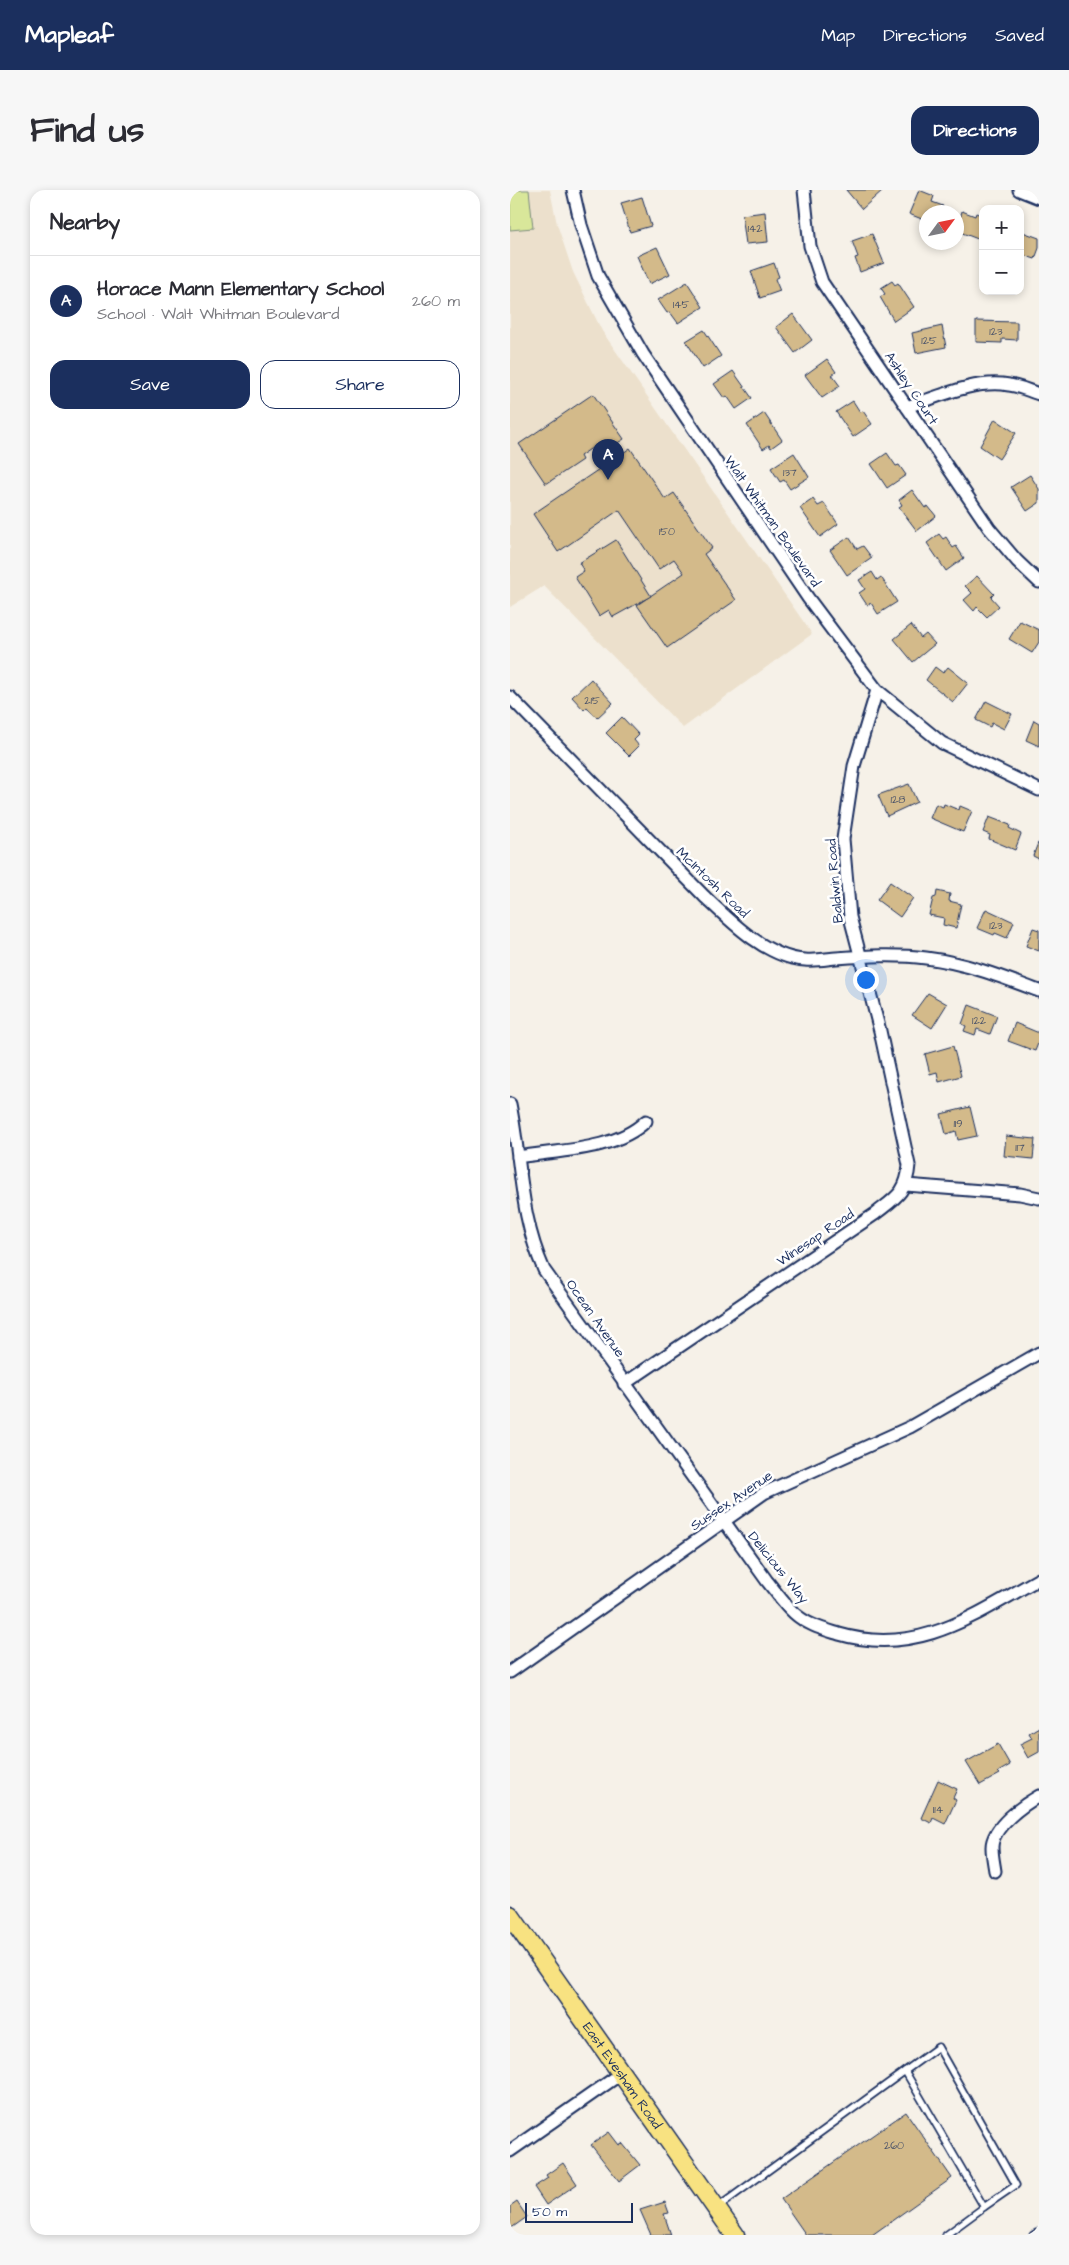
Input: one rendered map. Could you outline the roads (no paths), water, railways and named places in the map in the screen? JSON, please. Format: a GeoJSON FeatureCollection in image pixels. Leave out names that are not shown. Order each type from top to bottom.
{"type":"FeatureCollection","features":[{"type":"Feature","properties":{"kind":"main road","name":"East Evesham Road"},"geometry":{"type":"LineString","coordinates":[[510,1915],[736,2235]]}},
{"type":"Feature","properties":{"kind":"street","name":"Walt Whitman Boulevard"},"geometry":{"type":"LineString","coordinates":[[573,190],[580,224],[598,276],[643,354],[808,598],[877,690],[942,742],[1039,790]]}},
{"type":"Feature","properties":{"kind":"street","name":"Ashley Court"},"geometry":{"type":"LineString","coordinates":[[804,190],[810,246],[822,282],[990,528],[1017,561],[1039,582]]}},
{"type":"Feature","properties":{"kind":"street"},"geometry":{"type":"LineString","coordinates":[[1020,190],[1039,198]]}},
{"type":"Feature","properties":{"kind":"street"},"geometry":{"type":"LineString","coordinates":[[906,407],[952,392],[984,385],[1009,385],[1039,394]]}},
{"type":"Feature","properties":{"kind":"street","name":"Baldwin Road"},"geometry":{"type":"LineString","coordinates":[[877,690],[854,766],[843,839],[850,917],[880,1031],[909,1165],[906,1185]]}},
{"type":"Feature","properties":{"kind":"street","name":"McIntosh Road"},"geometry":{"type":"LineString","coordinates":[[510,697],[734,925],[761,943],[785,955],[804,960],[890,955],[962,964],[1039,991]]}},
{"type":"Feature","properties":{"kind":"street","name":"Ocean Avenue"},"geometry":{"type":"LineString","coordinates":[[510,1104],[516,1130],[521,1190],[533,1244],[544,1270],[724,1521]]}},
{"type":"Feature","properties":{"kind":"street"},"geometry":{"type":"LineString","coordinates":[[518,1156],[617,1140],[639,1128],[646,1121]]}},
{"type":"Feature","properties":{"kind":"street"},"geometry":{"type":"LineString","coordinates":[[906,1185],[1020,1194],[1039,1198]]}},
{"type":"Feature","properties":{"kind":"street","name":"Winesap Road"},"geometry":{"type":"LineString","coordinates":[[624,1384],[875,1214],[900,1195],[906,1185]]}},
{"type":"Feature","properties":{"kind":"street","name":"Sussex Avenue"},"geometry":{"type":"LineString","coordinates":[[510,1672],[764,1493],[910,1427],[1039,1353]]}},
{"type":"Feature","properties":{"kind":"street","name":"Delicious Way"},"geometry":{"type":"LineString","coordinates":[[724,1521],[767,1581],[795,1614],[814,1626],[846,1636],[876,1640],[914,1638],[944,1630],[1039,1579]]}},
{"type":"Feature","properties":{"kind":"street"},"geometry":{"type":"LineString","coordinates":[[995,1871],[992,1846],[996,1833],[1023,1805],[1039,1796]]}},
{"type":"Feature","properties":{"kind":"street"},"geometry":{"type":"LineString","coordinates":[[510,2151],[622,2073]]}},
{"type":"Feature","properties":{"kind":"lane"},"geometry":{"type":"LineString","coordinates":[[717,2208],[938,2047],[1016,2185],[946,2235]]}},
{"type":"Feature","properties":{"kind":"lane"},"geometry":{"type":"LineString","coordinates":[[905,2071],[984,2207]]}},
{"type":"Feature","properties":{"kind":"lane"},"geometry":{"type":"LineString","coordinates":[[1033,2235],[1038,2232],[1039,2235]]}},
{"type":"Feature","properties":{"kind":"place","name":"Horace Mann Elementary School"},"geometry":{"type":"Point","coordinates":[608,480]}}]}
